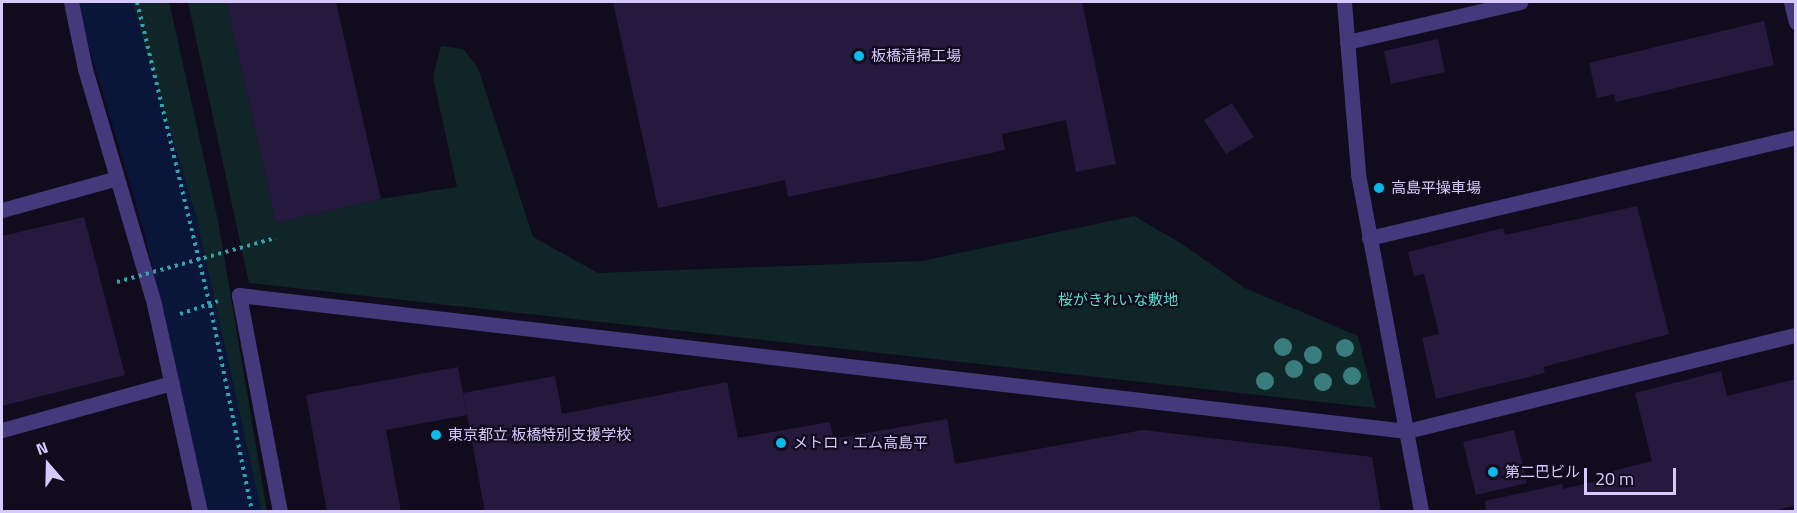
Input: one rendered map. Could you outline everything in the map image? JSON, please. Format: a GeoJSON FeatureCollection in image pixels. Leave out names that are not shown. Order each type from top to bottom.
{"type":"FeatureCollection","features":[{"type":"Feature","properties":{"kind":"street"},"geometry":{"type":"LineString","coordinates":[[71,2],[85,69],[154,304],[200,512]]}},
{"type":"Feature","properties":{"kind":"street"},"geometry":{"type":"LineString","coordinates":[[1344,2],[1358,174],[1421,512]]}},
{"type":"Feature","properties":{"kind":"street"},"geometry":{"type":"LineString","coordinates":[[1347,42],[1520,2]]}},
{"type":"Feature","properties":{"kind":"street"},"geometry":{"type":"LineString","coordinates":[[1791,2],[1796,22]]}},
{"type":"Feature","properties":{"kind":"street"},"geometry":{"type":"LineString","coordinates":[[1369,237],[1796,137]]}},
{"type":"Feature","properties":{"kind":"street"},"geometry":{"type":"LineString","coordinates":[[2,210],[117,178]]}},
{"type":"Feature","properties":{"kind":"street"},"geometry":{"type":"LineString","coordinates":[[280,512],[239,295],[1407,431],[1796,335]]}},
{"type":"Feature","properties":{"kind":"street"},"geometry":{"type":"LineString","coordinates":[[2,430],[172,383]]}},
{"type":"Feature","properties":{"kind":"path"},"geometry":{"type":"LineString","coordinates":[[137,2],[210,305],[252,512]]}},
{"type":"Feature","properties":{"kind":"path"},"geometry":{"type":"LineString","coordinates":[[117,282],[276,238]]}},
{"type":"Feature","properties":{"kind":"green space"},"geometry":{"type":"Polygon","coordinates":[[[84,2],[169,2],[218,221],[267,511],[209,511],[152,256],[94,59],[84,2]]]}},
{"type":"Feature","properties":{"kind":"green space","name":"桜がきれいな敷地"},"geometry":{"type":"Polygon","coordinates":[[[188,2],[226,2],[276,223],[381,199],[457,187],[433,77],[441,46],[463,49],[478,68],[533,237],[598,273],[922,261],[1134,216],[1182,244],[1245,288],[1358,336],[1376,408],[249,283],[188,2]]]}},
{"type":"Feature","properties":{"kind":"building"},"geometry":{"type":"Polygon","coordinates":[[[226,2],[336,2],[381,199],[276,223],[226,2]]]}},
{"type":"Feature","properties":{"kind":"building","name":"板橋清掃工場"},"geometry":{"type":"Polygon","coordinates":[[[613,2],[1082,2],[1116,164],[1076,172],[1066,120],[1002,134],[1005,150],[788,197],[785,180],[658,208],[613,2]]]}},
{"type":"Feature","properties":{"kind":"building"},"geometry":{"type":"Polygon","coordinates":[[[1764,21],[1774,65],[1616,102],[1614,94],[1597,98],[1589,63],[1764,21]]]}},
{"type":"Feature","properties":{"kind":"building"},"geometry":{"type":"Polygon","coordinates":[[[1438,39],[1445,72],[1391,84],[1384,51],[1438,39]]]}},
{"type":"Feature","properties":{"kind":"building"},"geometry":{"type":"Polygon","coordinates":[[[1232,103],[1254,137],[1226,154],[1204,120],[1232,103]]]}},
{"type":"Feature","properties":{"kind":"building"},"geometry":{"type":"Polygon","coordinates":[[[1637,206],[1669,334],[1543,367],[1545,373],[1436,399],[1422,338],[1439,334],[1424,274],[1414,276],[1408,252],[1503,228],[1505,235],[1637,206]]]}},
{"type":"Feature","properties":{"kind":"building"},"geometry":{"type":"Polygon","coordinates":[[[84,217],[125,375],[2,406],[2,236],[84,217]]]}},
{"type":"Feature","properties":{"kind":"building"},"geometry":{"type":"Polygon","coordinates":[[[458,367],[467,415],[386,430],[401,512],[327,512],[306,395],[458,367]]]}},
{"type":"Feature","properties":{"kind":"building"},"geometry":{"type":"Polygon","coordinates":[[[1721,371],[1727,396],[1796,379],[1796,505],[1771,512],[1486,512],[1485,501],[1562,484],[1563,489],[1614,477],[1613,471],[1652,461],[1635,393],[1721,371]]]}},
{"type":"Feature","properties":{"kind":"building","name":"メトロ・エム高島平"},"geometry":{"type":"Polygon","coordinates":[[[555,376],[562,414],[727,382],[738,438],[830,422],[833,439],[947,419],[955,464],[1143,430],[1372,457],[1381,512],[485,512],[463,393],[555,376]]]}},
{"type":"Feature","properties":{"kind":"building","name":"第二巴ビル"},"geometry":{"type":"Polygon","coordinates":[[[1514,430],[1527,483],[1476,495],[1463,442],[1514,430]]]}},
{"type":"Feature","properties":{"kind":"waterway"},"geometry":{"type":"LineString","coordinates":[[104,2],[170,223],[234,512]]}},
{"type":"Feature","properties":{"kind":"place","name":"板橋清掃工場"},"geometry":{"type":"Point","coordinates":[859,56]}},
{"type":"Feature","properties":{"kind":"place","name":"高島平操車場"},"geometry":{"type":"Point","coordinates":[1379,188]}},
{"type":"Feature","properties":{"kind":"place","name":"東京都立 板橋特別支援学校"},"geometry":{"type":"Point","coordinates":[436,435]}},
{"type":"Feature","properties":{"kind":"place","name":"メトロ・エム高島平"},"geometry":{"type":"Point","coordinates":[781,443]}},
{"type":"Feature","properties":{"kind":"place","name":"第二巴ビル"},"geometry":{"type":"Point","coordinates":[1493,472]}}]}
